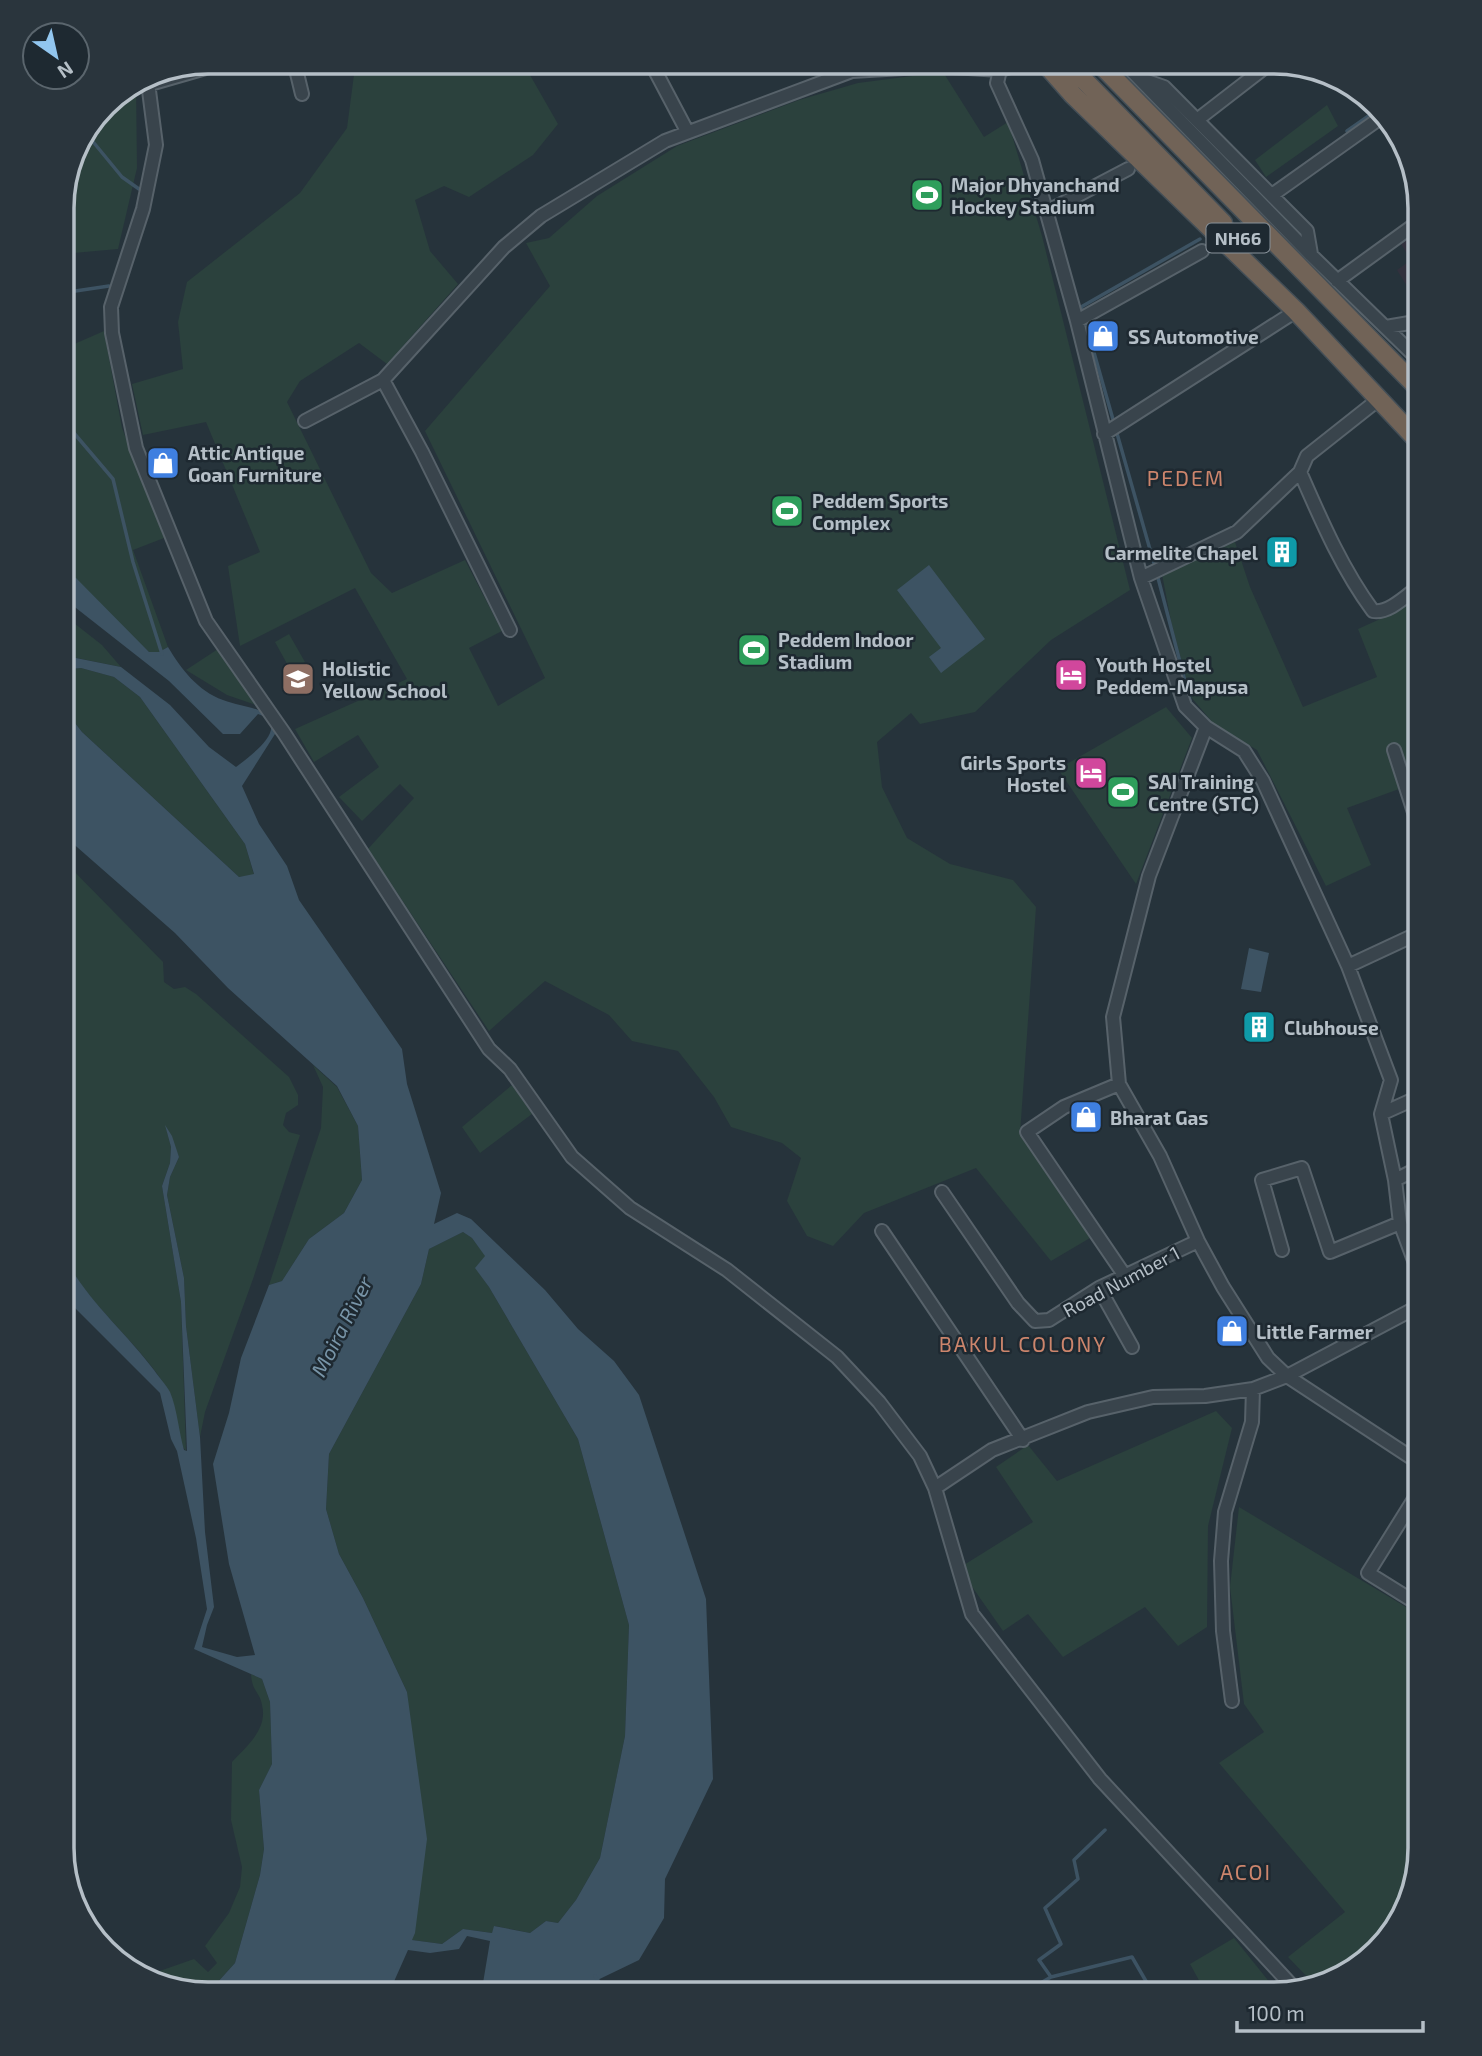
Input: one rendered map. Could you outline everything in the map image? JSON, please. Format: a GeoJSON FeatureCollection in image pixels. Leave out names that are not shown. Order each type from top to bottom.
{"type":"FeatureCollection","features":[{"type":"Feature","properties":{"kind":"highway"},"geometry":{"type":"LineString","coordinates":[[1056,74],[1073,95],[1296,311],[1408,430]]}},
{"type":"Feature","properties":{"kind":"highway","name":"NH66"},"geometry":{"type":"LineString","coordinates":[[1072,74],[1084,80],[1408,413]]}},
{"type":"Feature","properties":{"kind":"highway","name":"NH66"},"geometry":{"type":"LineString","coordinates":[[1110,74],[1408,378]]}},
{"type":"Feature","properties":{"kind":"street"},"geometry":{"type":"LineString","coordinates":[[297,74],[302,94]]}},
{"type":"Feature","properties":{"kind":"street"},"geometry":{"type":"LineString","coordinates":[[657,74],[687,131]]}},
{"type":"Feature","properties":{"kind":"street"},"geometry":{"type":"LineString","coordinates":[[305,421],[383,380],[503,247],[541,216],[665,141],[828,74]]}},
{"type":"Feature","properties":{"kind":"street"},"geometry":{"type":"LineString","coordinates":[[999,74],[997,83],[1032,160],[1077,321],[1141,578],[1185,706],[1206,727],[1244,751],[1263,780],[1348,965],[1391,1080],[1381,1114],[1395,1180],[1400,1223],[1408,1244]]}},
{"type":"Feature","properties":{"kind":"street"},"geometry":{"type":"LineString","coordinates":[[1134,74],[1337,281],[1408,349]]}},
{"type":"Feature","properties":{"kind":"street"},"geometry":{"type":"LineString","coordinates":[[1196,120],[1256,74]]}},
{"type":"Feature","properties":{"kind":"street"},"geometry":{"type":"LineString","coordinates":[[1138,78],[1164,87],[1272,195],[1307,231],[1311,254]]}},
{"type":"Feature","properties":{"kind":"street"},"geometry":{"type":"LineString","coordinates":[[149,87],[156,145],[143,209],[111,307],[112,333],[136,448],[206,621],[284,733],[489,1049],[510,1069],[572,1157],[630,1208],[727,1270],[837,1357],[878,1402],[920,1456],[934,1488],[972,1614],[1100,1779],[1288,1981]]}},
{"type":"Feature","properties":{"kind":"street"},"geometry":{"type":"LineString","coordinates":[[1272,195],[1377,121]]}},
{"type":"Feature","properties":{"kind":"street"},"geometry":{"type":"LineString","coordinates":[[1046,212],[1128,169]]}},
{"type":"Feature","properties":{"kind":"street"},"geometry":{"type":"LineString","coordinates":[[1337,281],[1408,229]]}},
{"type":"Feature","properties":{"kind":"street"},"geometry":{"type":"LineString","coordinates":[[1077,321],[1202,251]]}},
{"type":"Feature","properties":{"kind":"street"},"geometry":{"type":"LineString","coordinates":[[1104,434],[1296,311]]}},
{"type":"Feature","properties":{"kind":"street"},"geometry":{"type":"LineString","coordinates":[[1386,327],[1408,323]]}},
{"type":"Feature","properties":{"kind":"street"},"geometry":{"type":"LineString","coordinates":[[383,380],[422,452],[510,630]]}},
{"type":"Feature","properties":{"kind":"street"},"geometry":{"type":"LineString","coordinates":[[1141,578],[1237,532],[1300,472],[1307,456],[1378,399]]}},
{"type":"Feature","properties":{"kind":"street"},"geometry":{"type":"LineString","coordinates":[[1300,472],[1334,545],[1359,592],[1373,611],[1379,612],[1394,605],[1408,595]]}},
{"type":"Feature","properties":{"kind":"street"},"geometry":{"type":"LineString","coordinates":[[1206,727],[1149,876],[1113,1017],[1119,1084],[1160,1156],[1198,1241],[1223,1287],[1268,1358],[1287,1376],[1408,1455]]}},
{"type":"Feature","properties":{"kind":"street"},"geometry":{"type":"LineString","coordinates":[[1394,750],[1408,794]]}},
{"type":"Feature","properties":{"kind":"street"},"geometry":{"type":"LineString","coordinates":[[1348,965],[1408,938]]}},
{"type":"Feature","properties":{"kind":"street"},"geometry":{"type":"LineString","coordinates":[[1119,1084],[1063,1107],[1027,1132],[1125,1276]]}},
{"type":"Feature","properties":{"kind":"street"},"geometry":{"type":"LineString","coordinates":[[1381,1114],[1408,1102]]}},
{"type":"Feature","properties":{"kind":"street"},"geometry":{"type":"LineString","coordinates":[[1282,1250],[1262,1180],[1302,1168],[1330,1252],[1400,1223]]}},
{"type":"Feature","properties":{"kind":"street"},"geometry":{"type":"LineString","coordinates":[[1395,1180],[1408,1174]]}},
{"type":"Feature","properties":{"kind":"street","name":"Road Number 1"},"geometry":{"type":"LineString","coordinates":[[942,1192],[1018,1303],[1035,1321],[1049,1320],[1099,1289],[1198,1241]]}},
{"type":"Feature","properties":{"kind":"street"},"geometry":{"type":"LineString","coordinates":[[882,1231],[1023,1440]]}},
{"type":"Feature","properties":{"kind":"street"},"geometry":{"type":"LineString","coordinates":[[1099,1289],[1132,1348]]}},
{"type":"Feature","properties":{"kind":"street"},"geometry":{"type":"LineString","coordinates":[[934,1488],[992,1450],[1023,1440],[1088,1412],[1153,1396],[1205,1396],[1253,1389],[1287,1376],[1408,1312]]}},
{"type":"Feature","properties":{"kind":"street"},"geometry":{"type":"LineString","coordinates":[[1232,1701],[1223,1631],[1221,1561],[1225,1512],[1252,1422],[1253,1389]]}},
{"type":"Feature","properties":{"kind":"street"},"geometry":{"type":"LineString","coordinates":[[1408,1509],[1368,1573],[1408,1596]]}},
{"type":"Feature","properties":{"kind":"shaded area"},"geometry":{"type":"Polygon","coordinates":[[[1408,239],[1408,255],[1401,244],[1408,239]]]}},
{"type":"Feature","properties":{"kind":"shaded area"},"geometry":{"type":"Polygon","coordinates":[[[1408,262],[1408,288],[1397,270],[1408,262]]]}},
{"type":"Feature","properties":{"kind":"green space"},"geometry":{"type":"Polygon","coordinates":[[[354,74],[529,74],[558,124],[533,155],[469,197],[444,186],[415,200],[430,251],[458,284],[387,364],[359,343],[300,381],[287,402],[371,573],[392,593],[465,560],[502,631],[469,648],[498,706],[545,678],[425,431],[550,286],[526,243],[549,238],[597,196],[677,146],[799,100],[858,83],[944,74],[984,137],[1008,122],[1042,236],[1130,590],[1051,640],[975,712],[920,724],[911,713],[877,742],[882,787],[907,838],[950,864],[1013,880],[1036,907],[1020,1134],[1090,1238],[1051,1261],[976,1168],[864,1213],[833,1246],[807,1236],[787,1201],[801,1158],[782,1143],[731,1127],[714,1097],[678,1051],[632,1041],[609,1015],[545,981],[489,1031],[368,849],[414,798],[400,784],[362,821],[339,797],[379,767],[358,735],[314,762],[295,729],[407,679],[355,588],[240,646],[228,566],[260,552],[206,422],[143,435],[132,384],[183,369],[178,322],[187,282],[300,193],[347,128],[354,74]]]}},
{"type":"Feature","properties":{"kind":"green space"},"geometry":{"type":"Polygon","coordinates":[[[136,94],[137,168],[118,249],[74,253],[74,198],[78,172],[87,148],[107,119],[136,94]]]}},
{"type":"Feature","properties":{"kind":"green space"},"geometry":{"type":"Polygon","coordinates":[[[1327,105],[1338,126],[1266,177],[1255,160],[1327,105]]]}},
{"type":"Feature","properties":{"kind":"green space"},"geometry":{"type":"Polygon","coordinates":[[[104,331],[122,428],[164,538],[133,550],[168,647],[159,652],[149,652],[74,584],[74,344],[104,331]]]}},
{"type":"Feature","properties":{"kind":"green space"},"geometry":{"type":"Polygon","coordinates":[[[1235,542],[1250,587],[1303,707],[1377,677],[1358,629],[1378,620],[1408,598],[1408,786],[1347,808],[1371,865],[1326,886],[1257,750],[1213,723],[1191,697],[1162,574],[1235,542]]]}},
{"type":"Feature","properties":{"kind":"green space"},"geometry":{"type":"Polygon","coordinates":[[[74,623],[102,645],[121,667],[74,657],[74,623]]]}},
{"type":"Feature","properties":{"kind":"green space"},"geometry":{"type":"Polygon","coordinates":[[[289,634],[305,662],[291,671],[275,642],[289,634]]]}},
{"type":"Feature","properties":{"kind":"green space"},"geometry":{"type":"Polygon","coordinates":[[[218,649],[256,705],[227,695],[186,670],[218,649]]]}},
{"type":"Feature","properties":{"kind":"green space"},"geometry":{"type":"Polygon","coordinates":[[[81,668],[114,677],[140,697],[245,844],[254,875],[239,877],[82,732],[74,722],[74,669],[81,668]]]}},
{"type":"Feature","properties":{"kind":"green space","name":"SAI Training Centre (STC)"},"geometry":{"type":"Polygon","coordinates":[[[1166,707],[1192,738],[1136,884],[1058,769],[1166,707]]]}},
{"type":"Feature","properties":{"kind":"green space"},"geometry":{"type":"Polygon","coordinates":[[[74,871],[163,962],[164,982],[174,989],[185,987],[196,994],[289,1077],[298,1095],[298,1105],[286,1113],[283,1125],[289,1132],[300,1135],[253,1279],[205,1412],[200,1437],[186,1326],[184,1278],[167,1195],[170,1177],[179,1157],[166,1128],[171,1147],[170,1163],[162,1186],[181,1302],[186,1451],[179,1438],[174,1405],[168,1390],[142,1355],[74,1273],[74,871]]]}},
{"type":"Feature","properties":{"kind":"green space"},"geometry":{"type":"Polygon","coordinates":[[[313,1065],[337,1087],[358,1126],[362,1180],[344,1213],[309,1239],[282,1281],[269,1285],[321,1128],[323,1087],[313,1065]]]}},
{"type":"Feature","properties":{"kind":"green space"},"geometry":{"type":"Polygon","coordinates":[[[512,1085],[532,1114],[480,1153],[462,1127],[512,1085]]]}},
{"type":"Feature","properties":{"kind":"green space"},"geometry":{"type":"Polygon","coordinates":[[[463,1232],[472,1238],[486,1256],[476,1268],[578,1439],[629,1625],[625,1736],[600,1858],[576,1900],[558,1923],[546,1921],[530,1933],[495,1926],[492,1933],[463,1929],[442,1944],[412,1940],[407,1692],[339,1554],[326,1509],[329,1454],[421,1284],[429,1249],[463,1232]]]}},
{"type":"Feature","properties":{"kind":"green space"},"geometry":{"type":"Polygon","coordinates":[[[1216,1411],[1232,1428],[1208,1526],[1207,1627],[1178,1646],[1145,1607],[1063,1657],[1028,1614],[1003,1631],[959,1568],[1033,1522],[996,1467],[1028,1445],[1057,1481],[1216,1411]]]}},
{"type":"Feature","properties":{"kind":"green space"},"geometry":{"type":"Polygon","coordinates":[[[1239,1507],[1408,1608],[1408,1849],[1404,1884],[1391,1916],[1369,1943],[1342,1965],[1310,1978],[1288,1957],[1345,1912],[1219,1763],[1264,1732],[1244,1704],[1230,1587],[1239,1507]]]}},
{"type":"Feature","properties":{"kind":"green space"},"geometry":{"type":"Polygon","coordinates":[[[251,1674],[262,1679],[270,1702],[272,1764],[259,1790],[264,1849],[260,1875],[235,1963],[218,1982],[181,1980],[156,1972],[194,1959],[208,1972],[217,1963],[205,1946],[229,1913],[240,1887],[242,1867],[231,1820],[232,1762],[250,1743],[262,1722],[261,1701],[251,1674]]]}},
{"type":"Feature","properties":{"kind":"green space"},"geometry":{"type":"Polygon","coordinates":[[[1234,1938],[1269,1982],[1200,1982],[1190,1964],[1234,1938]]]}},
{"type":"Feature","properties":{"kind":"water"},"geometry":{"type":"Polygon","coordinates":[[[929,565],[985,639],[941,673],[929,657],[941,648],[897,590],[929,565]]]}},
{"type":"Feature","properties":{"kind":"water","name":"Moira River"},"geometry":{"type":"Polygon","coordinates":[[[74,577],[149,652],[159,652],[168,647],[185,671],[206,691],[223,700],[259,710],[276,725],[275,734],[242,786],[259,824],[287,866],[299,900],[402,1049],[407,1084],[441,1193],[434,1224],[457,1213],[471,1219],[545,1290],[578,1329],[614,1361],[639,1395],[706,1599],[713,1779],[665,1879],[664,1918],[639,1960],[593,1982],[483,1982],[490,1941],[467,1936],[459,1949],[430,1953],[408,1950],[394,1982],[218,1982],[235,1963],[260,1875],[264,1849],[259,1790],[272,1764],[270,1702],[262,1679],[194,1649],[207,1609],[196,1538],[177,1451],[171,1439],[160,1393],[74,1307],[74,1273],[170,1392],[184,1450],[187,1451],[181,1302],[162,1186],[170,1163],[171,1147],[165,1125],[179,1157],[170,1177],[167,1195],[184,1278],[186,1326],[200,1437],[205,1532],[214,1607],[202,1647],[237,1657],[255,1655],[229,1564],[213,1464],[229,1413],[241,1358],[269,1285],[282,1281],[309,1239],[344,1213],[362,1180],[358,1126],[337,1086],[228,988],[175,933],[74,844],[74,722],[239,877],[254,874],[245,844],[140,697],[114,677],[81,668],[74,669],[74,658],[121,667],[170,705],[209,747],[236,767],[258,749],[270,733],[268,719],[258,714],[240,734],[223,734],[169,681],[74,606],[74,577]],[[463,1232],[429,1249],[421,1284],[329,1454],[326,1509],[339,1554],[407,1692],[427,1839],[412,1940],[442,1944],[463,1929],[492,1933],[494,1926],[530,1933],[546,1921],[558,1923],[576,1900],[600,1858],[625,1736],[629,1625],[578,1439],[489,1287],[475,1268],[485,1256],[472,1238],[463,1232]]]}},
{"type":"Feature","properties":{"kind":"water"},"geometry":{"type":"Polygon","coordinates":[[[1249,948],[1269,953],[1261,992],[1241,989],[1249,948]]]}},
{"type":"Feature","properties":{"kind":"waterway"},"geometry":{"type":"LineString","coordinates":[[1347,131],[1370,115]]}},
{"type":"Feature","properties":{"kind":"waterway"},"geometry":{"type":"LineString","coordinates":[[92,140],[122,177],[139,189]]}},
{"type":"Feature","properties":{"kind":"waterway"},"geometry":{"type":"LineString","coordinates":[[1083,314],[1081,307],[1200,239]]}},
{"type":"Feature","properties":{"kind":"waterway"},"geometry":{"type":"LineString","coordinates":[[74,291],[109,286]]}},
{"type":"Feature","properties":{"kind":"waterway"},"geometry":{"type":"LineString","coordinates":[[1085,321],[1155,567]]}},
{"type":"Feature","properties":{"kind":"waterway"},"geometry":{"type":"LineString","coordinates":[[74,433],[113,479],[133,562],[162,654]]}},
{"type":"Feature","properties":{"kind":"waterway"},"geometry":{"type":"LineString","coordinates":[[1157,574],[1191,704]]}},
{"type":"Feature","properties":{"kind":"waterway"},"geometry":{"type":"LineString","coordinates":[[1042,1982],[1051,1977],[1039,1960],[1061,1944],[1045,1908],[1078,1879],[1074,1860],[1105,1830]]}},
{"type":"Feature","properties":{"kind":"waterway"},"geometry":{"type":"LineString","coordinates":[[1051,1977],[1132,1957],[1146,1982]]}},
{"type":"Feature","properties":{"kind":"waterway"},"geometry":{"type":"LineString","coordinates":[[595,1976],[599,1982]]}},
{"type":"Feature","properties":{"kind":"place","name":"Major Dhyanchand Hockey Stadium"},"geometry":{"type":"Point","coordinates":[927,195]}},
{"type":"Feature","properties":{"kind":"place","name":"SS Automotive"},"geometry":{"type":"Point","coordinates":[1103,336]}},
{"type":"Feature","properties":{"kind":"place","name":"Attic Antique Goan Furniture"},"geometry":{"type":"Point","coordinates":[163,463]}},
{"type":"Feature","properties":{"kind":"place","name":"Peddem Sports Complex"},"geometry":{"type":"Point","coordinates":[787,511]}},
{"type":"Feature","properties":{"kind":"place","name":"Carmelite Chapel"},"geometry":{"type":"Point","coordinates":[1282,552]}},
{"type":"Feature","properties":{"kind":"place","name":"Peddem Indoor Stadium"},"geometry":{"type":"Point","coordinates":[754,650]}},
{"type":"Feature","properties":{"kind":"place","name":"Youth Hostel Peddem-Mapusa"},"geometry":{"type":"Point","coordinates":[1071,675]}},
{"type":"Feature","properties":{"kind":"place","name":"Holistic Yellow School"},"geometry":{"type":"Point","coordinates":[298,679]}},
{"type":"Feature","properties":{"kind":"place","name":"Girls Sports Hostel"},"geometry":{"type":"Point","coordinates":[1091,773]}},
{"type":"Feature","properties":{"kind":"place","name":"SAI Training Centre (STC)"},"geometry":{"type":"Point","coordinates":[1123,792]}},
{"type":"Feature","properties":{"kind":"place","name":"Clubhouse"},"geometry":{"type":"Point","coordinates":[1259,1027]}},
{"type":"Feature","properties":{"kind":"place","name":"Bharat Gas"},"geometry":{"type":"Point","coordinates":[1086,1117]}},
{"type":"Feature","properties":{"kind":"place","name":"Little Farmer"},"geometry":{"type":"Point","coordinates":[1232,1331]}},
{"type":"Feature","properties":{"kind":"district","name":"PEDEM"},"geometry":{"type":"Point","coordinates":[1186,477]}},
{"type":"Feature","properties":{"kind":"district","name":"BAKUL COLONY"},"geometry":{"type":"Point","coordinates":[1023,1343]}},
{"type":"Feature","properties":{"kind":"district","name":"ACOI"},"geometry":{"type":"Point","coordinates":[1246,1871]}}]}
